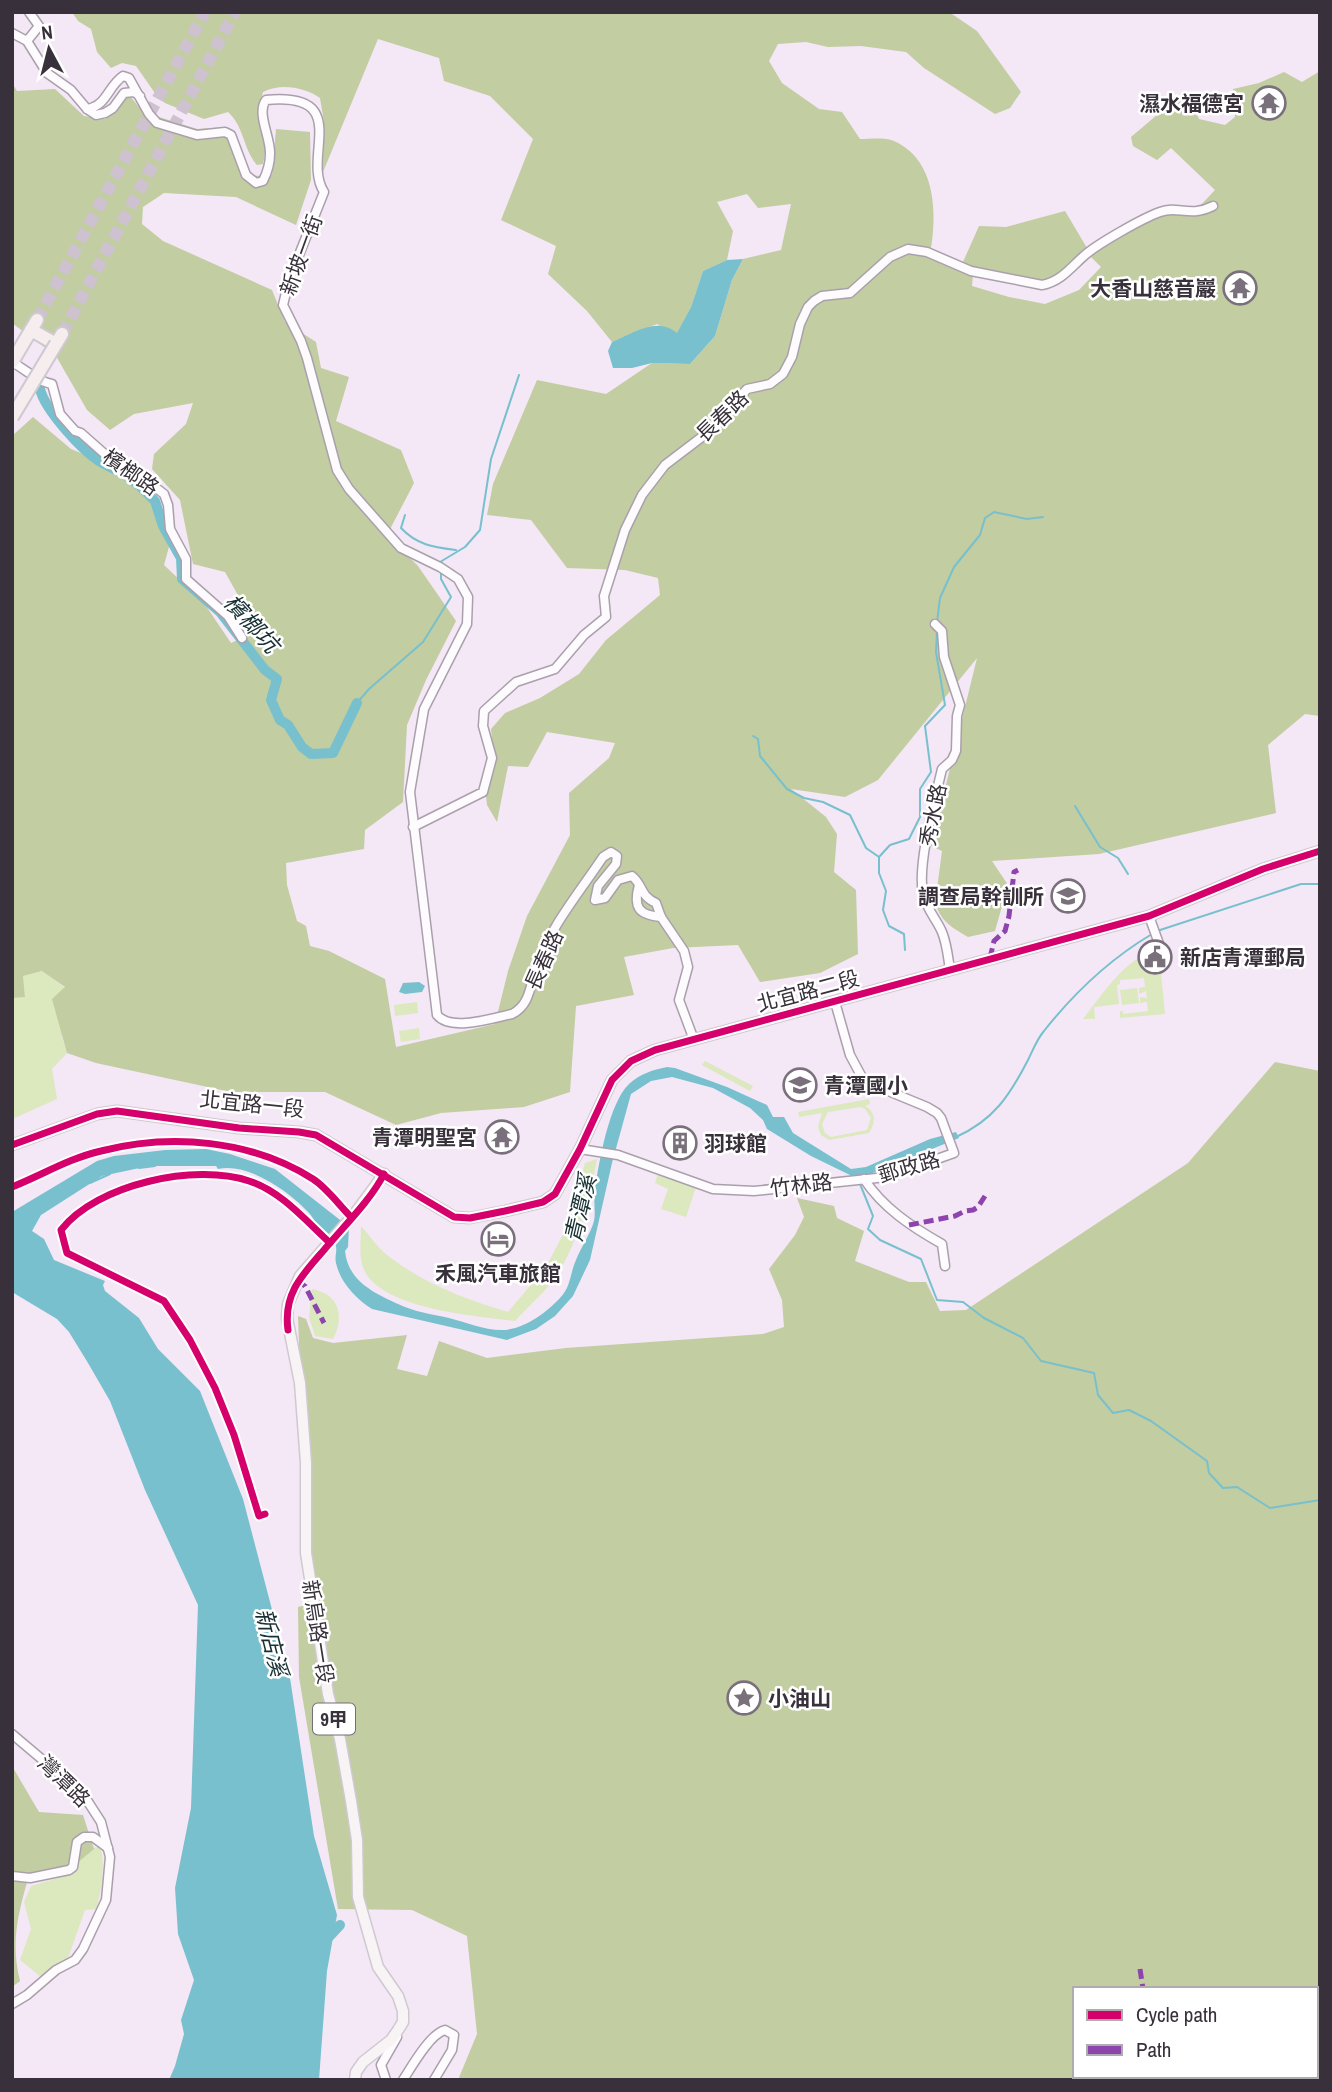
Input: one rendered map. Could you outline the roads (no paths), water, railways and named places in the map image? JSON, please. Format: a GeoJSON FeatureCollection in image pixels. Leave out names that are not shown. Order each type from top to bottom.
{"type":"FeatureCollection","features":[{"type":"Feature","properties":{"kind":"highway"},"geometry":{"type":"LineString","coordinates":[[12,362],[34,325],[59,339],[12,417]]}},
{"type":"Feature","properties":{"kind":"main road","name":"北宜路二段"},"geometry":{"type":"LineString","coordinates":[[384,1174],[450,1215],[470,1218],[543,1202],[555,1194],[580,1149],[612,1080],[622,1068],[654,1050],[1149,919],[1263,869],[1320,851]]}},
{"type":"Feature","properties":{"kind":"main road","name":"北宜路一段"},"geometry":{"type":"LineString","coordinates":[[12,1138],[96,1108],[124,1106],[316,1129],[375,1163],[384,1174]]}},
{"type":"Feature","properties":{"kind":"main road","name":"北宜路一段"},"geometry":{"type":"LineString","coordinates":[[12,1144],[97,1114],[117,1111],[239,1128],[316,1135],[371,1169],[384,1174]]}},
{"type":"Feature","properties":{"kind":"main road","name":"新烏路一段"},"geometry":{"type":"LineString","coordinates":[[384,1174],[356,1212],[297,1281],[288,1304],[287,1318],[300,1382],[306,1463],[306,1553],[328,1694],[340,1739],[357,1840],[358,1897],[378,1967],[398,1996],[403,2011],[403,2022],[398,2030]]}},
{"type":"Feature","properties":{"kind":"main road"},"geometry":{"type":"LineString","coordinates":[[355,2080],[356,2072],[363,2062],[391,2040],[398,2030]]}},
{"type":"Feature","properties":{"kind":"street"},"geometry":{"type":"LineString","coordinates":[[27,41],[39,26],[29,12]]}},
{"type":"Feature","properties":{"kind":"street"},"geometry":{"type":"LineString","coordinates":[[12,33],[27,41],[47,73],[71,90],[87,109],[96,115],[105,113],[124,93],[134,92],[141,96]]}},
{"type":"Feature","properties":{"kind":"street","name":"新坡一街"},"geometry":{"type":"LineString","coordinates":[[87,109],[101,104],[123,76],[130,78],[149,114],[157,123],[197,135],[217,131],[231,135],[246,175],[256,183],[263,181],[270,153],[262,112],[263,104],[267,100],[285,99],[305,104],[312,109],[320,128],[319,179],[324,192],[289,280],[283,305],[302,341],[337,470],[349,489],[401,548],[440,567]]}},
{"type":"Feature","properties":{"kind":"street","name":"長春路"},"geometry":{"type":"LineString","coordinates":[[413,827],[483,792],[492,758],[483,726],[484,711],[516,682],[555,669],[584,635],[606,617],[604,596],[625,530],[642,495],[665,465],[711,430],[747,388],[771,384],[783,374],[792,356],[800,324],[814,301],[822,296],[850,293],[890,257],[908,249],[927,252],[971,271],[1047,284],[1068,273],[1094,249],[1161,211],[1200,213],[1213,206]]}},
{"type":"Feature","properties":{"kind":"street","name":"檳榔路"},"geometry":{"type":"LineString","coordinates":[[12,362],[43,383],[52,384],[60,414],[75,431],[81,433],[107,456],[117,458],[164,495],[168,505],[170,529],[186,559],[186,579],[228,616],[242,638]]}},
{"type":"Feature","properties":{"kind":"street","name":"長春路"},"geometry":{"type":"LineString","coordinates":[[440,567],[458,579],[468,597],[469,612],[467,624],[424,709],[410,792],[435,1008],[442,1021],[448,1023],[488,1019],[520,1010],[526,1003],[536,966],[549,941],[607,853],[615,853],[616,864],[598,886],[595,901],[605,898],[615,884],[627,876],[636,879],[639,885],[635,901],[638,909],[661,917],[684,951],[688,967],[679,1000],[694,1040]]}},
{"type":"Feature","properties":{"kind":"street","name":"秀水路"},"geometry":{"type":"LineString","coordinates":[[939,628],[944,657],[960,705],[956,751],[952,760],[942,769],[925,848],[921,885],[929,912],[941,928],[946,942],[950,970]]}},
{"type":"Feature","properties":{"kind":"street"},"geometry":{"type":"LineString","coordinates":[[1149,919],[1157,947]]}},
{"type":"Feature","properties":{"kind":"street","name":"郵政路"},"geometry":{"type":"LineString","coordinates":[[835,1002],[850,1055],[864,1081],[927,1107],[941,1118],[954,1153],[887,1177],[864,1179]]}},
{"type":"Feature","properties":{"kind":"street","name":"竹林路"},"geometry":{"type":"LineString","coordinates":[[580,1149],[618,1155],[713,1189],[785,1188],[864,1179]]}},
{"type":"Feature","properties":{"kind":"street"},"geometry":{"type":"LineString","coordinates":[[864,1179],[875,1195],[909,1224],[942,1244],[945,1266]]}},
{"type":"Feature","properties":{"kind":"street","name":"灣潭路"},"geometry":{"type":"LineString","coordinates":[[12,1734],[83,1794],[101,1822],[108,1848],[109,1881],[106,1900],[75,1960],[56,1970],[12,2004]]}},
{"type":"Feature","properties":{"kind":"street"},"geometry":{"type":"LineString","coordinates":[[12,1876],[30,1878],[69,1870],[73,1867],[77,1842],[84,1837],[93,1838],[108,1848]]}},
{"type":"Feature","properties":{"kind":"street"},"geometry":{"type":"LineString","coordinates":[[386,2080],[381,2066],[398,2030]]}},
{"type":"Feature","properties":{"kind":"street"},"geometry":{"type":"LineString","coordinates":[[403,2080],[431,2040],[445,2030],[454,2035],[454,2043],[434,2080]]}},
{"type":"Feature","properties":{"kind":"water"},"geometry":{"type":"Polygon","coordinates":[[[743,259],[732,280],[715,336],[690,364],[652,363],[632,368],[613,368],[608,351],[612,342],[653,326],[669,328],[677,333],[691,307],[703,271],[727,260],[743,259]]]}},
{"type":"Feature","properties":{"kind":"water"},"geometry":{"type":"Polygon","coordinates":[[[419,982],[425,986],[422,992],[399,992],[403,983],[419,982]]]}},
{"type":"Feature","properties":{"kind":"water","name":"新店溪"},"geometry":{"type":"Polygon","coordinates":[[[667,1067],[727,1087],[767,1105],[773,1117],[784,1117],[793,1133],[851,1169],[866,1167],[930,1139],[956,1132],[959,1138],[868,1175],[852,1176],[811,1156],[767,1129],[763,1120],[750,1108],[713,1088],[672,1077],[651,1081],[631,1094],[590,1260],[573,1296],[555,1316],[536,1329],[507,1340],[372,1309],[345,1283],[336,1263],[335,1245],[319,1229],[309,1213],[268,1180],[242,1170],[218,1169],[216,1166],[149,1166],[102,1176],[41,1215],[32,1231],[44,1239],[54,1260],[105,1281],[105,1291],[139,1318],[158,1349],[200,1391],[243,1499],[290,1678],[314,1836],[337,1915],[327,1971],[319,2080],[169,2080],[184,2034],[181,2020],[194,1980],[178,1934],[175,1888],[191,1808],[198,1605],[145,1490],[110,1401],[88,1363],[69,1332],[57,1319],[12,1292],[12,1212],[97,1161],[114,1156],[165,1150],[206,1149],[230,1154],[275,1169],[349,1227],[348,1247],[345,1251],[347,1261],[357,1278],[371,1290],[417,1311],[488,1329],[509,1329],[541,1315],[564,1294],[594,1221],[594,1193],[599,1164],[616,1105],[633,1081],[646,1073],[667,1067]]]}},
{"type":"Feature","properties":{"kind":"waterway","name":"檳榔坑"},"geometry":{"type":"LineString","coordinates":[[440,562],[465,547],[480,530],[491,459],[519,375]]}},
{"type":"Feature","properties":{"kind":"waterway","name":"檳榔坑"},"geometry":{"type":"LineString","coordinates":[[40,389],[56,418],[83,448],[137,484]]}},
{"type":"Feature","properties":{"kind":"waterway","name":"檳榔坑"},"geometry":{"type":"LineString","coordinates":[[141,487],[155,501],[163,526],[181,558],[182,579],[220,612],[265,670],[277,679],[271,700],[280,720],[288,725],[302,747],[311,754],[333,753],[357,703]]}},
{"type":"Feature","properties":{"kind":"waterway"},"geometry":{"type":"LineString","coordinates":[[937,622],[940,598],[954,567],[980,535],[985,518],[994,512],[1027,519],[1043,517]]}},
{"type":"Feature","properties":{"kind":"waterway"},"geometry":{"type":"LineString","coordinates":[[405,515],[401,528],[413,538],[433,546],[456,550]]}},
{"type":"Feature","properties":{"kind":"waterway","name":"檳榔坑"},"geometry":{"type":"LineString","coordinates":[[357,703],[369,689],[423,642],[451,597],[441,579],[441,572]]}},
{"type":"Feature","properties":{"kind":"waterway"},"geometry":{"type":"LineString","coordinates":[[905,950],[904,934],[889,926],[883,910],[886,891],[879,873],[879,857],[890,845],[909,839],[920,817],[920,789],[931,772],[925,726],[945,705],[936,652],[937,631]]}},
{"type":"Feature","properties":{"kind":"waterway"},"geometry":{"type":"LineString","coordinates":[[753,736],[758,739],[760,756],[787,789],[850,815],[866,848],[879,857]]}},
{"type":"Feature","properties":{"kind":"waterway"},"geometry":{"type":"LineString","coordinates":[[1075,806],[1100,847],[1118,858],[1128,874]]}},
{"type":"Feature","properties":{"kind":"waterway","name":"青潭溪"},"geometry":{"type":"LineString","coordinates":[[1157,931],[1301,884],[1320,884]]}},
{"type":"Feature","properties":{"kind":"waterway","name":"青潭溪"},"geometry":{"type":"LineString","coordinates":[[956,1137],[981,1123],[1000,1105],[1037,1041],[1080,990],[1122,954],[1152,934]]}},
{"type":"Feature","properties":{"kind":"waterway","name":"青潭溪"},"geometry":{"type":"LineString","coordinates":[[139,1168],[155,1166]]}},
{"type":"Feature","properties":{"kind":"waterway","name":"青潭溪"},"geometry":{"type":"LineString","coordinates":[[90,1183],[110,1174]]}},
{"type":"Feature","properties":{"kind":"waterway"},"geometry":{"type":"LineString","coordinates":[[860,1184],[873,1216],[868,1229],[880,1240],[921,1259],[937,1300],[963,1302],[984,1318],[1023,1338],[1041,1361],[1094,1373],[1098,1395],[1113,1413],[1129,1410],[1151,1421],[1207,1461],[1209,1473],[1223,1488],[1237,1487],[1270,1508],[1320,1500]]}},
{"type":"Feature","properties":{"kind":"waterway"},"geometry":{"type":"LineString","coordinates":[[327,1939],[340,1925]]}},
{"type":"Feature","properties":{"kind":"tunnel"},"geometry":{"type":"LineString","coordinates":[[37,320],[205,12]]}},
{"type":"Feature","properties":{"kind":"tunnel"},"geometry":{"type":"LineString","coordinates":[[62,334],[235,12]]}},
{"type":"Feature","properties":{"kind":"place","name":"濕水福德宮"},"geometry":{"type":"Point","coordinates":[1269,103]}},
{"type":"Feature","properties":{"kind":"place","name":"大香山慈音巖"},"geometry":{"type":"Point","coordinates":[1240,288]}},
{"type":"Feature","properties":{"kind":"place","name":"調查局幹訓所"},"geometry":{"type":"Point","coordinates":[1068,896]}},
{"type":"Feature","properties":{"kind":"place","name":"新店青潭郵局"},"geometry":{"type":"Point","coordinates":[1155,957]}},
{"type":"Feature","properties":{"kind":"place","name":"青潭國小"},"geometry":{"type":"Point","coordinates":[800,1085]}},
{"type":"Feature","properties":{"kind":"place","name":"青潭明聖宮"},"geometry":{"type":"Point","coordinates":[502,1137]}},
{"type":"Feature","properties":{"kind":"place","name":"羽球館"},"geometry":{"type":"Point","coordinates":[680,1143]}},
{"type":"Feature","properties":{"kind":"place","name":"禾風汽車旅館"},"geometry":{"type":"Point","coordinates":[498,1239]}},
{"type":"Feature","properties":{"kind":"place","name":"小油山"},"geometry":{"type":"Point","coordinates":[744,1698]}}]}
